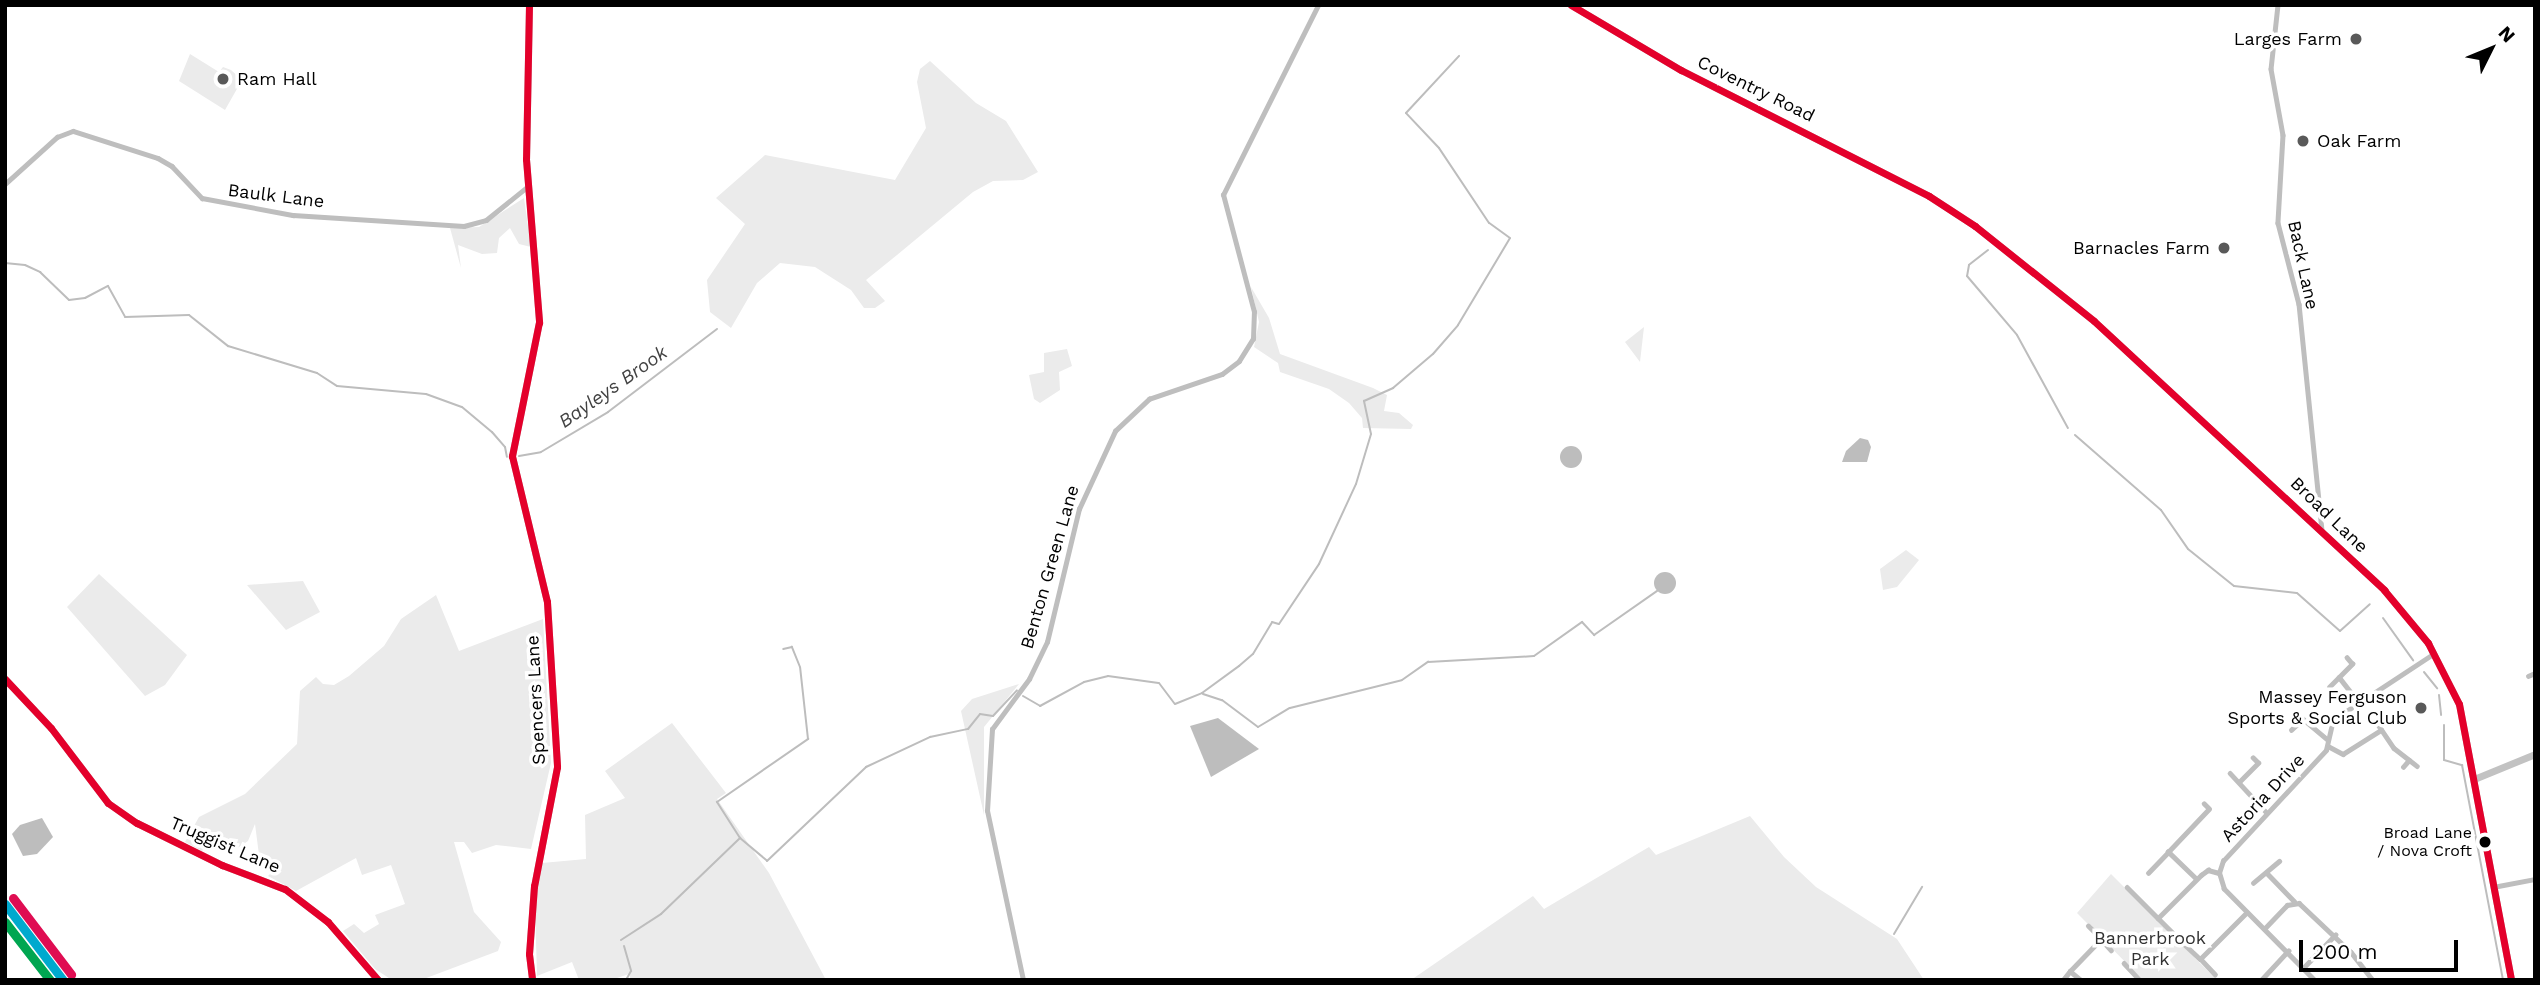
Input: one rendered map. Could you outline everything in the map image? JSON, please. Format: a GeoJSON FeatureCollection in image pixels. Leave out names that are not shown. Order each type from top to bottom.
{"type":"FeatureCollection","features":[{"type":"Feature","properties":{"kind":"street","name":"Spencers Lane"},"geometry":{"type":"LineString","coordinates":[[529,5],[528,186],[538,261],[539,321],[512,456],[547,602],[557,768],[534,886],[529,954],[532,980]]}},
{"type":"Feature","properties":{"kind":"street","name":"Benton Green Lane"},"geometry":{"type":"LineString","coordinates":[[1023,980],[987,811],[992,729],[1029,679],[1047,642],[1079,509],[1115,431],[1141,404],[1222,374],[1239,361],[1253,339],[1254,312],[1223,195],[1318,5]]}},
{"type":"Feature","properties":{"kind":"street","name":"Coventry Road"},"geometry":{"type":"LineString","coordinates":[[1571,5],[1681,70],[1930,196]]}},
{"type":"Feature","properties":{"kind":"street","name":"Back Lane"},"geometry":{"type":"LineString","coordinates":[[2278,5],[2271,61],[2283,135],[2278,223],[2299,304],[2322,531]]}},
{"type":"Feature","properties":{"kind":"street","name":"Baulk Lane"},"geometry":{"type":"LineString","coordinates":[[5,184],[57,137],[73,131],[158,158],[172,166],[202,198],[293,215],[464,226],[486,220],[528,186]]}},
{"type":"Feature","properties":{"kind":"street","name":"Broad Lane"},"geometry":{"type":"LineString","coordinates":[[1930,196],[2094,321],[2322,531],[2401,608],[2435,653],[2459,704],[2511,980]]}},
{"type":"Feature","properties":{"kind":"street"},"geometry":{"type":"LineString","coordinates":[[2303,719],[2328,739],[2332,724],[2435,653]]}},
{"type":"Feature","properties":{"kind":"street"},"geometry":{"type":"LineString","coordinates":[[2329,687],[2352,664],[2347,658]]}},
{"type":"Feature","properties":{"kind":"street"},"geometry":{"type":"LineString","coordinates":[[2528,676],[2535,673]]}},
{"type":"Feature","properties":{"kind":"street"},"geometry":{"type":"LineString","coordinates":[[2339,677],[2359,703]]}},
{"type":"Feature","properties":{"kind":"street","name":"Truggist Lane"},"geometry":{"type":"LineString","coordinates":[[5,679],[51,728],[108,803],[137,823],[222,865],[285,889],[328,922],[378,980]]}},
{"type":"Feature","properties":{"kind":"street"},"geometry":{"type":"LineString","coordinates":[[2291,730],[2308,714]]}},
{"type":"Feature","properties":{"kind":"street"},"geometry":{"type":"LineString","coordinates":[[2376,723],[2417,766]]}},
{"type":"Feature","properties":{"kind":"street"},"geometry":{"type":"LineString","coordinates":[[2328,746],[2343,754],[2381,730]]}},
{"type":"Feature","properties":{"kind":"street","name":"Astoria Drive"},"geometry":{"type":"LineString","coordinates":[[2218,873],[2222,862],[2260,826],[2267,813],[2328,746],[2328,739]]}},
{"type":"Feature","properties":{"kind":"street"},"geometry":{"type":"LineString","coordinates":[[2474,779],[2535,754]]}},
{"type":"Feature","properties":{"kind":"street"},"geometry":{"type":"LineString","coordinates":[[2253,758],[2263,768]]}},
{"type":"Feature","properties":{"kind":"street"},"geometry":{"type":"LineString","coordinates":[[2403,767],[2409,760]]}},
{"type":"Feature","properties":{"kind":"street"},"geometry":{"type":"LineString","coordinates":[[2239,782],[2258,763]]}},
{"type":"Feature","properties":{"kind":"street"},"geometry":{"type":"LineString","coordinates":[[2230,773],[2267,813]]}},
{"type":"Feature","properties":{"kind":"street"},"geometry":{"type":"LineString","coordinates":[[2204,804],[2215,815]]}},
{"type":"Feature","properties":{"kind":"street"},"geometry":{"type":"LineString","coordinates":[[2148,873],[2209,809]]}},
{"type":"Feature","properties":{"kind":"street"},"geometry":{"type":"LineString","coordinates":[[2168,852],[2196,879]]}},
{"type":"Feature","properties":{"kind":"street"},"geometry":{"type":"LineString","coordinates":[[2253,883],[2278,861]]}},
{"type":"Feature","properties":{"kind":"street"},"geometry":{"type":"LineString","coordinates":[[2158,918],[2196,879],[2208,870],[2218,873],[2224,889],[2314,980]]}},
{"type":"Feature","properties":{"kind":"street"},"geometry":{"type":"LineString","coordinates":[[2267,873],[2294,901],[2335,935],[2373,980]]}},
{"type":"Feature","properties":{"kind":"street"},"geometry":{"type":"LineString","coordinates":[[2492,887],[2535,879]]}},
{"type":"Feature","properties":{"kind":"street"},"geometry":{"type":"LineString","coordinates":[[2127,887],[2175,935]]}},
{"type":"Feature","properties":{"kind":"street"},"geometry":{"type":"LineString","coordinates":[[2264,929],[2294,901]]}},
{"type":"Feature","properties":{"kind":"street"},"geometry":{"type":"LineString","coordinates":[[2200,959],[2247,912]]}},
{"type":"Feature","properties":{"kind":"street"},"geometry":{"type":"LineString","coordinates":[[2088,926],[2111,950]]}},
{"type":"Feature","properties":{"kind":"street"},"geometry":{"type":"LineString","coordinates":[[2304,967],[2335,935]]}},
{"type":"Feature","properties":{"kind":"street"},"geometry":{"type":"LineString","coordinates":[[2063,980],[2101,939]]}},
{"type":"Feature","properties":{"kind":"street"},"geometry":{"type":"LineString","coordinates":[[2183,943],[2215,975]]}},
{"type":"Feature","properties":{"kind":"street"},"geometry":{"type":"LineString","coordinates":[[2261,980],[2288,951]]}},
{"type":"Feature","properties":{"kind":"street"},"geometry":{"type":"LineString","coordinates":[[2124,963],[2140,980]]}},
{"type":"Feature","properties":{"kind":"street"},"geometry":{"type":"LineString","coordinates":[[2070,971],[2081,980]]}},
{"type":"Feature","properties":{"kind":"green space"},"geometry":{"type":"Polygon","coordinates":[[[190,54],[219,72],[223,67],[231,70],[242,80],[225,110],[179,81],[190,54]]]}},
{"type":"Feature","properties":{"kind":"green space"},"geometry":{"type":"Polygon","coordinates":[[[930,61],[976,103],[1006,121],[1038,172],[1023,180],[993,181],[973,192],[866,280],[885,301],[875,308],[864,308],[851,290],[815,267],[780,263],[757,283],[731,328],[710,312],[707,280],[745,224],[716,198],[765,155],[895,180],[926,128],[917,82],[920,69],[930,61]]]}},
{"type":"Feature","properties":{"kind":"green space"},"geometry":{"type":"Polygon","coordinates":[[[524,198],[531,247],[519,244],[510,228],[499,238],[497,253],[482,254],[458,245],[461,268],[450,228],[479,227],[524,198]]]}},
{"type":"Feature","properties":{"kind":"green space"},"geometry":{"type":"Polygon","coordinates":[[[1251,287],[1269,318],[1280,354],[1387,395],[1384,411],[1399,413],[1413,425],[1411,429],[1363,428],[1362,418],[1349,403],[1329,389],[1280,372],[1278,363],[1254,347],[1259,322],[1251,287]]]}},
{"type":"Feature","properties":{"kind":"green space"},"geometry":{"type":"Polygon","coordinates":[[[1644,327],[1640,362],[1625,342],[1644,327]]]}},
{"type":"Feature","properties":{"kind":"green space"},"geometry":{"type":"Polygon","coordinates":[[[1067,349],[1072,366],[1059,372],[1060,390],[1040,403],[1034,399],[1029,375],[1044,372],[1044,353],[1067,349]]]}},
{"type":"Feature","properties":{"kind":"green space"},"geometry":{"type":"Polygon","coordinates":[[[1906,550],[1919,560],[1897,587],[1883,590],[1880,569],[1906,550]]]}},
{"type":"Feature","properties":{"kind":"green space"},"geometry":{"type":"Polygon","coordinates":[[[99,574],[187,655],[165,685],[145,696],[67,607],[99,574]]]}},
{"type":"Feature","properties":{"kind":"green space"},"geometry":{"type":"Polygon","coordinates":[[[303,581],[320,612],[286,630],[247,585],[303,581]]]}},
{"type":"Feature","properties":{"kind":"green space"},"geometry":{"type":"Polygon","coordinates":[[[436,595],[459,651],[543,619],[551,763],[531,849],[496,845],[472,853],[464,842],[454,842],[474,912],[501,942],[498,951],[421,980],[392,980],[375,969],[343,931],[354,924],[364,933],[379,924],[375,915],[405,904],[391,865],[362,875],[356,858],[296,891],[268,876],[272,872],[259,855],[255,824],[248,841],[236,849],[214,832],[202,851],[185,842],[199,817],[245,794],[297,744],[300,691],[316,677],[323,684],[334,685],[349,676],[384,646],[401,619],[436,595]]]}},
{"type":"Feature","properties":{"kind":"green space"},"geometry":{"type":"Polygon","coordinates":[[[1019,684],[984,727],[984,815],[961,711],[972,699],[1019,684]]]}},
{"type":"Feature","properties":{"kind":"green space"},"geometry":{"type":"Polygon","coordinates":[[[672,723],[726,793],[717,799],[769,873],[826,980],[631,980],[629,974],[611,980],[579,980],[572,962],[537,976],[535,906],[542,863],[586,859],[585,815],[625,798],[605,771],[672,723]]]}},
{"type":"Feature","properties":{"kind":"green space"},"geometry":{"type":"Polygon","coordinates":[[[1750,816],[1784,857],[1816,887],[1897,939],[1924,980],[1411,980],[1533,896],[1544,909],[1649,847],[1656,855],[1750,816]]]}},
{"type":"Feature","properties":{"kind":"green space","name":"Bannerbrook Park"},"geometry":{"type":"Polygon","coordinates":[[[2111,874],[2217,980],[2143,980],[2077,913],[2111,874]]]}},
{"type":"Feature","properties":{"kind":"shaded area"},"geometry":{"type":"Polygon","coordinates":[[[1860,438],[1868,440],[1871,447],[1867,462],[1842,462],[1846,451],[1860,438]]]}},
{"type":"Feature","properties":{"kind":"shaded area"},"geometry":{"type":"Polygon","coordinates":[[[1571,446],[1579,449],[1582,457],[1579,465],[1571,468],[1563,465],[1560,457],[1563,449],[1571,446]]]}},
{"type":"Feature","properties":{"kind":"shaded area"},"geometry":{"type":"Polygon","coordinates":[[[1665,572],[1673,575],[1676,583],[1673,591],[1665,594],[1657,591],[1654,583],[1657,575],[1665,572]]]}},
{"type":"Feature","properties":{"kind":"shaded area"},"geometry":{"type":"Polygon","coordinates":[[[1218,718],[1259,749],[1211,777],[1190,726],[1218,718]]]}},
{"type":"Feature","properties":{"kind":"shaded area"},"geometry":{"type":"Polygon","coordinates":[[[42,818],[53,837],[37,854],[23,856],[12,834],[20,825],[42,818]]]}},
{"type":"Feature","properties":{"kind":"waterway"},"geometry":{"type":"LineString","coordinates":[[1023,696],[1040,706],[1084,682],[1108,676],[1159,683],[1175,704],[1202,693],[1239,666],[1253,654],[1272,622],[1279,624],[1319,564],[1356,484],[1371,434],[1364,401],[1393,388],[1433,354],[1458,325],[1510,238],[1489,223],[1439,148],[1406,113],[1459,56]]}},
{"type":"Feature","properties":{"kind":"waterway"},"geometry":{"type":"LineString","coordinates":[[1988,250],[1969,265],[1967,276],[2017,335],[2068,428]]}},
{"type":"Feature","properties":{"kind":"waterway","name":"Bayleys Brook"},"geometry":{"type":"LineString","coordinates":[[5,263],[25,265],[40,272],[69,300],[85,298],[108,286],[125,317],[189,315],[228,346],[317,373],[337,386],[426,394],[462,407],[492,432],[505,447],[507,457]]}},
{"type":"Feature","properties":{"kind":"waterway","name":"Bayleys Brook"},"geometry":{"type":"LineString","coordinates":[[519,456],[541,452],[608,412],[717,329]]}},
{"type":"Feature","properties":{"kind":"waterway"},"geometry":{"type":"LineString","coordinates":[[2075,435],[2161,510],[2188,549],[2234,586],[2297,593],[2340,631],[2370,604]]}},
{"type":"Feature","properties":{"kind":"waterway"},"geometry":{"type":"LineString","coordinates":[[1203,694],[1222,700],[1258,727],[1290,708],[1402,680],[1428,662],[1534,656],[1582,622],[1594,635],[1657,591]]}},
{"type":"Feature","properties":{"kind":"waterway"},"geometry":{"type":"LineString","coordinates":[[2383,618],[2413,660]]}},
{"type":"Feature","properties":{"kind":"waterway"},"geometry":{"type":"LineString","coordinates":[[740,838],[717,802],[808,739],[800,667],[792,647],[783,649]]}},
{"type":"Feature","properties":{"kind":"waterway"},"geometry":{"type":"LineString","coordinates":[[2424,672],[2437,688]]}},
{"type":"Feature","properties":{"kind":"waterway"},"geometry":{"type":"LineString","coordinates":[[621,940],[661,914],[740,838],[767,861],[866,767],[930,737],[968,729],[980,714],[993,716],[1017,690]]}},
{"type":"Feature","properties":{"kind":"waterway"},"geometry":{"type":"LineString","coordinates":[[2439,695],[2441,715]]}},
{"type":"Feature","properties":{"kind":"waterway"},"geometry":{"type":"LineString","coordinates":[[2444,725],[2444,760],[2462,765],[2503,980]]}},
{"type":"Feature","properties":{"kind":"waterway"},"geometry":{"type":"LineString","coordinates":[[1894,934],[1922,887]]}},
{"type":"Feature","properties":{"kind":"waterway"},"geometry":{"type":"LineString","coordinates":[[624,946],[631,971],[626,980]]}},
{"type":"Feature","properties":{"kind":"transit line"},"geometry":{"type":"LineString","coordinates":[[529,5],[526,159],[539,322],[512,456],[547,602],[557,767],[534,886],[529,954],[532,980]]}},
{"type":"Feature","properties":{"kind":"transit line"},"geometry":{"type":"LineString","coordinates":[[1571,5],[1681,70],[1929,196],[1975,226],[2094,321],[2384,590],[2428,643],[2459,704],[2511,980]]}},
{"type":"Feature","properties":{"kind":"transit line"},"geometry":{"type":"LineString","coordinates":[[5,679],[51,728],[108,803],[137,823],[222,865],[285,889],[328,922],[378,980]]}},
{"type":"Feature","properties":{"kind":"transit line"},"geometry":{"type":"LineString","coordinates":[[13,898],[71,974]]}},
{"type":"Feature","properties":{"kind":"transit line"},"geometry":{"type":"LineString","coordinates":[[5,904],[63,980]]}},
{"type":"Feature","properties":{"kind":"transit line"},"geometry":{"type":"LineString","coordinates":[[5,922],[50,980]]}},
{"type":"Feature","properties":{"kind":"place","name":"Larges Farm"},"geometry":{"type":"Point","coordinates":[2356,39]}},
{"type":"Feature","properties":{"kind":"place","name":"Ram Hall"},"geometry":{"type":"Point","coordinates":[223,79]}},
{"type":"Feature","properties":{"kind":"place","name":"Oak Farm"},"geometry":{"type":"Point","coordinates":[2303,141]}},
{"type":"Feature","properties":{"kind":"place","name":"Barnacles Farm"},"geometry":{"type":"Point","coordinates":[2224,248]}},
{"type":"Feature","properties":{"kind":"place","name":"Massey Ferguson Sports & Social Club"},"geometry":{"type":"Point","coordinates":[2421,708]}},
{"type":"Feature","properties":{"kind":"place","name":"Broad Lane / Nova Croft"},"geometry":{"type":"Point","coordinates":[2485,842]}}]}
